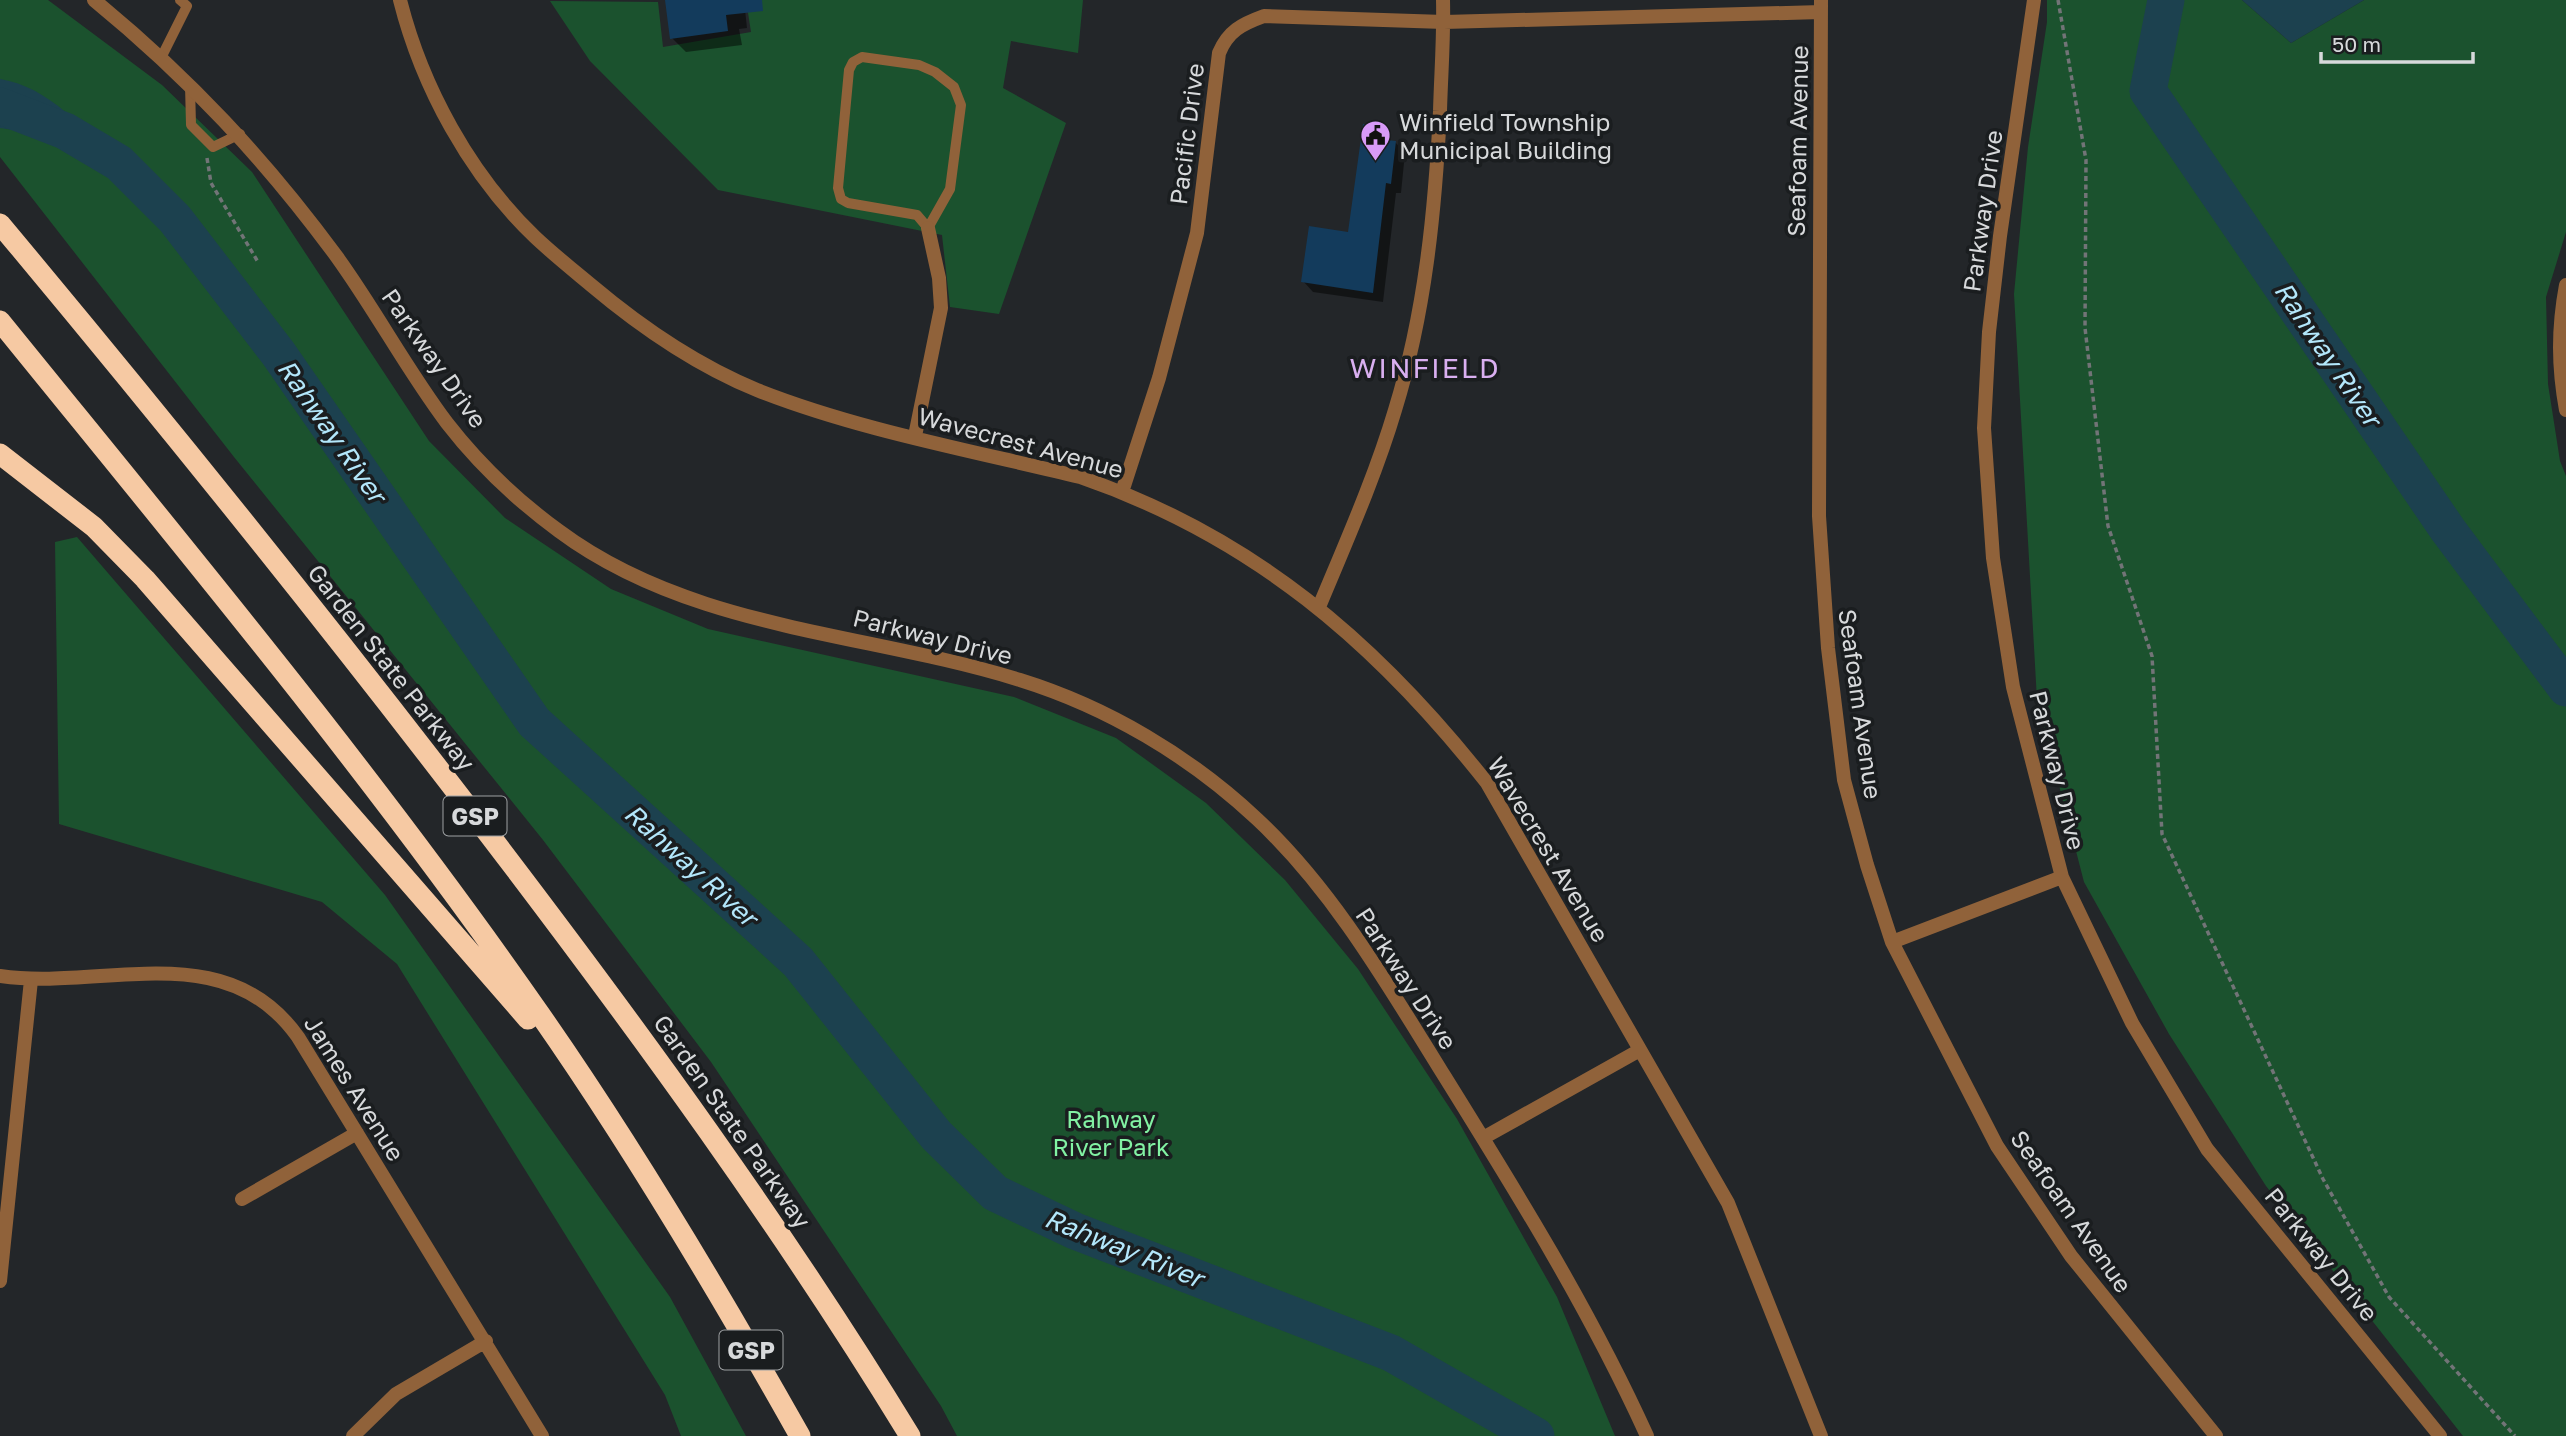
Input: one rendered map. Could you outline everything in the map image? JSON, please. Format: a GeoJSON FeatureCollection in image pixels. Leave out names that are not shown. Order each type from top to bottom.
{"type":"FeatureCollection","features":[{"type":"Feature","properties":{"kind":"highway","name":"Garden State Parkway"},"geometry":{"type":"LineString","coordinates":[[0,224],[321,619],[586,962],[731,1162],[846,1331],[910,1436]]}},
{"type":"Feature","properties":{"kind":"highway","name":"GSP"},"geometry":{"type":"LineString","coordinates":[[0,321],[365,777],[539,1013],[623,1139],[701,1264],[800,1436]]}},
{"type":"Feature","properties":{"kind":"highway"},"geometry":{"type":"LineString","coordinates":[[0,454],[94,527],[163,599],[507,994],[623,1139]]}},
{"type":"Feature","properties":{"kind":"street","name":"Parkway Drive"},"geometry":{"type":"LineString","coordinates":[[93,0],[161,58],[240,134],[291,195],[372,306],[447,423],[486,467],[556,530],[605,561],[705,604],[1022,680],[1102,711],[1163,747],[1222,788],[1261,822],[1333,908],[1379,972],[1483,1138],[1606,1352],[1647,1436]]}},
{"type":"Feature","properties":{"kind":"street","name":"Wavecrest Avenue"},"geometry":{"type":"LineString","coordinates":[[400,0],[424,71],[452,129],[494,192],[534,237],[626,315],[719,372],[790,401],[915,436],[1080,477],[1122,492],[1237,548],[1319,607],[1405,686],[1438,721],[1487,783],[1728,1203],[1821,1436]]}},
{"type":"Feature","properties":{"kind":"street"},"geometry":{"type":"LineString","coordinates":[[1319,607],[1370,486],[1396,408],[1415,331],[1430,250],[1437,178],[1443,0]]}},
{"type":"Feature","properties":{"kind":"street","name":"Parkway Drive"},"geometry":{"type":"LineString","coordinates":[[2034,0],[2000,236],[1989,332],[1984,428],[1993,558],[2013,687],[2062,877],[2132,1023],[2207,1149],[2440,1436]]}},
{"type":"Feature","properties":{"kind":"street","name":"Pacific Drive"},"geometry":{"type":"LineString","coordinates":[[1122,492],[1159,378],[1189,269],[1197,233],[1215,76],[1226,37],[1241,25],[1264,16],[1444,22],[1821,6]]}},
{"type":"Feature","properties":{"kind":"street","name":"Seafoam Avenue"},"geometry":{"type":"LineString","coordinates":[[1821,6],[1819,516],[1828,648],[1844,780],[1892,942],[1997,1146],[2078,1265],[2216,1436]]}},
{"type":"Feature","properties":{"kind":"street"},"geometry":{"type":"LineString","coordinates":[[915,436],[941,308],[939,278],[928,228]]}},
{"type":"Feature","properties":{"kind":"street"},"geometry":{"type":"LineString","coordinates":[[2566,285],[2558,325],[2566,410]]}},
{"type":"Feature","properties":{"kind":"street"},"geometry":{"type":"LineString","coordinates":[[1892,942],[2062,877]]}},
{"type":"Feature","properties":{"kind":"street","name":"James Avenue"},"geometry":{"type":"LineString","coordinates":[[0,976],[31,980],[184,973],[220,978],[266,1002],[289,1024],[542,1436]]}},
{"type":"Feature","properties":{"kind":"street"},"geometry":{"type":"LineString","coordinates":[[0,1281],[31,980]]}},
{"type":"Feature","properties":{"kind":"street"},"geometry":{"type":"LineString","coordinates":[[1483,1138],[1640,1050]]}},
{"type":"Feature","properties":{"kind":"street"},"geometry":{"type":"LineString","coordinates":[[242,1199],[356,1133]]}},
{"type":"Feature","properties":{"kind":"street"},"geometry":{"type":"LineString","coordinates":[[353,1436],[396,1394],[486,1342]]}},
{"type":"Feature","properties":{"kind":"lane"},"geometry":{"type":"LineString","coordinates":[[161,58],[187,6],[180,0]]}},
{"type":"Feature","properties":{"kind":"lane"},"geometry":{"type":"LineString","coordinates":[[862,57],[919,65],[935,72],[954,87],[961,105],[950,189],[928,228],[917,215],[848,204],[841,199],[838,188],[849,70],[853,62],[862,57]]}},
{"type":"Feature","properties":{"kind":"lane"},"geometry":{"type":"LineString","coordinates":[[190,85],[191,125],[213,147],[240,134]]}},
{"type":"Feature","properties":{"kind":"path"},"geometry":{"type":"LineString","coordinates":[[2058,0],[2086,160],[2085,328],[2108,526],[2152,656],[2162,834],[2323,1179],[2389,1297],[2515,1436]]}},
{"type":"Feature","properties":{"kind":"path"},"geometry":{"type":"LineString","coordinates":[[213,147],[206,158],[211,183],[258,262]]}},
{"type":"Feature","properties":{"kind":"green space","name":"Rahway River Park"},"geometry":{"type":"Polygon","coordinates":[[[0,0],[48,0],[162,85],[252,172],[429,441],[505,518],[611,589],[708,629],[1014,697],[1116,738],[1206,803],[1285,880],[1358,969],[1457,1119],[1557,1297],[1615,1436],[957,1436],[941,1406],[711,1062],[543,840],[234,457],[0,157],[0,0]]]}},
{"type":"Feature","properties":{"kind":"green space"},"geometry":{"type":"Polygon","coordinates":[[[746,0],[1083,0],[1078,53],[1011,41],[1003,88],[1066,123],[999,314],[950,307],[942,235],[718,190],[590,61],[550,1],[658,2],[663,47],[751,32],[746,0]]]}},
{"type":"Feature","properties":{"kind":"green space"},"geometry":{"type":"Polygon","coordinates":[[[2047,0],[2242,0],[2291,43],[2364,0],[2566,0],[2566,232],[2546,297],[2548,384],[2560,461],[2566,476],[2566,1436],[2463,1436],[2266,1186],[2169,1034],[2084,882],[2037,700],[2014,294],[2028,147],[2047,22],[2047,0]]]}},
{"type":"Feature","properties":{"kind":"green space"},"geometry":{"type":"Polygon","coordinates":[[[77,537],[385,895],[670,1297],[746,1436],[681,1436],[665,1395],[397,964],[322,902],[59,824],[55,542],[77,537]]]}},
{"type":"Feature","properties":{"kind":"water"},"geometry":{"type":"Polygon","coordinates":[[[2242,0],[2364,0],[2291,43],[2242,0]]]}},
{"type":"Feature","properties":{"kind":"water"},"geometry":{"type":"Polygon","coordinates":[[[0,79],[35,91],[50,100],[119,163],[40,134],[0,128],[0,79]]]}},
{"type":"Feature","properties":{"kind":"building"},"geometry":{"type":"Polygon","coordinates":[[[665,0],[762,0],[763,11],[726,15],[728,31],[670,39],[665,0]]]}},
{"type":"Feature","properties":{"kind":"building"},"geometry":{"type":"Polygon","coordinates":[[[1363,124],[1379,126],[1377,139],[1396,141],[1391,184],[1386,183],[1373,293],[1301,282],[1309,226],[1348,232],[1363,124]]]}},
{"type":"Feature","properties":{"kind":"waterway","name":"Rahway River"},"geometry":{"type":"LineString","coordinates":[[2166,0],[2148,91],[2448,530],[2566,688]]}},
{"type":"Feature","properties":{"kind":"waterway","name":"Rahway River"},"geometry":{"type":"LineString","coordinates":[[0,106],[65,131],[119,163],[175,219],[278,353],[534,722],[798,962],[936,1135],[995,1193],[1075,1231],[1391,1353],[1536,1436]]}},
{"type":"Feature","properties":{"kind":"place","name":"Winfield Township Municipal Building"},"geometry":{"type":"Point","coordinates":[1376,162]}},
{"type":"Feature","properties":{"kind":"district","name":"WINFIELD"},"geometry":{"type":"Point","coordinates":[1425,367]}}]}
